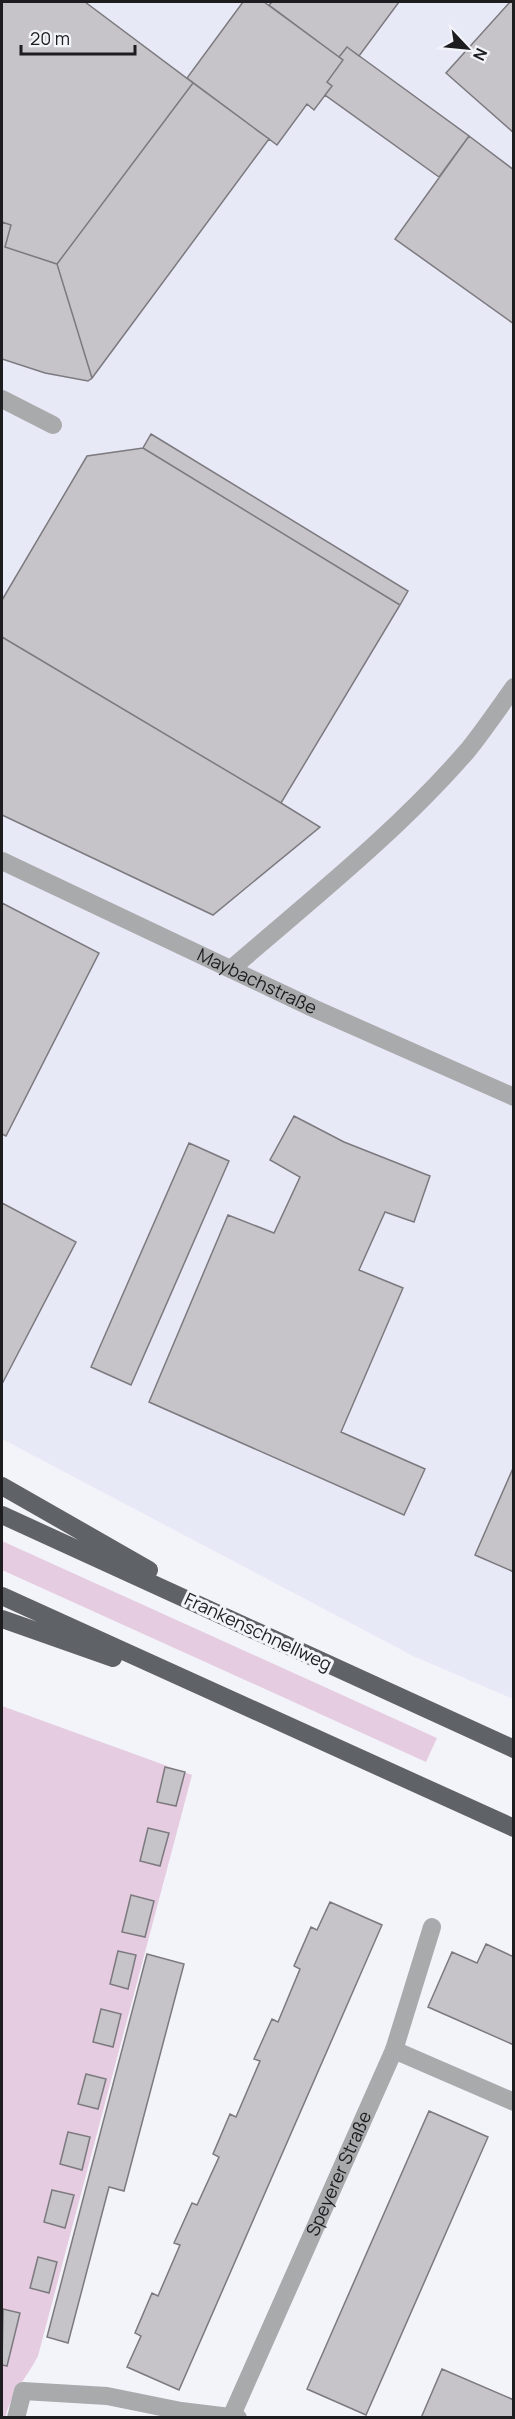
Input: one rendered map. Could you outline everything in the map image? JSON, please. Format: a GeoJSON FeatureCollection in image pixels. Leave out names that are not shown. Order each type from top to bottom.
{"type":"FeatureCollection","features":[{"type":"Feature","properties":{"kind":"highway"},"geometry":{"type":"LineString","coordinates":[[2,1486],[236,1621]]}},
{"type":"Feature","properties":{"kind":"highway","name":"Frankenschnellweg"},"geometry":{"type":"LineString","coordinates":[[2,1515],[513,1749]]}},
{"type":"Feature","properties":{"kind":"highway"},"geometry":{"type":"LineString","coordinates":[[2,1596],[513,1828]]}},
{"type":"Feature","properties":{"kind":"highway"},"geometry":{"type":"LineString","coordinates":[[2,1619],[237,1702]]}},
{"type":"Feature","properties":{"kind":"street"},"geometry":{"type":"LineString","coordinates":[[2,399],[53,424]]}},
{"type":"Feature","properties":{"kind":"street"},"geometry":{"type":"LineString","coordinates":[[231,969],[338,878],[421,799],[468,749],[513,687]]}},
{"type":"Feature","properties":{"kind":"street","name":"Maybachstraße"},"geometry":{"type":"LineString","coordinates":[[2,861],[315,1010],[513,1097]]}},
{"type":"Feature","properties":{"kind":"street","name":"Speyerer Straße"},"geometry":{"type":"LineString","coordinates":[[235,2416],[394,2050],[432,1927]]}},
{"type":"Feature","properties":{"kind":"street"},"geometry":{"type":"LineString","coordinates":[[394,2050],[513,2102]]}},
{"type":"Feature","properties":{"kind":"street"},"geometry":{"type":"LineString","coordinates":[[16,2418],[23,2391],[107,2396],[181,2411],[235,2416]]}},
{"type":"Feature","properties":{"kind":"shaded area"},"geometry":{"type":"Polygon","coordinates":[[[2,2],[513,2],[513,1699],[413,1656],[2,1439],[2,2]]]}},
{"type":"Feature","properties":{"kind":"shaded area"},"geometry":{"type":"Polygon","coordinates":[[[2,1541],[437,1738],[426,1762],[2,1570],[2,1541]]]}},
{"type":"Feature","properties":{"kind":"shaded area"},"geometry":{"type":"Polygon","coordinates":[[[2,1706],[192,1775],[38,2356],[15,2393],[5,2418],[2,2417],[2,1706]]]}},
{"type":"Feature","properties":{"kind":"building"},"geometry":{"type":"Polygon","coordinates":[[[2,2],[85,2],[193,83],[57,264],[5,247],[11,225],[2,222],[2,2]]]}},
{"type":"Feature","properties":{"kind":"building"},"geometry":{"type":"Polygon","coordinates":[[[243,2],[264,2],[343,60],[327,82],[332,86],[314,110],[307,104],[277,145],[187,78],[243,2]]]}},
{"type":"Feature","properties":{"kind":"building"},"geometry":{"type":"Polygon","coordinates":[[[272,2],[399,2],[359,56],[347,47],[339,57],[269,5],[272,2]]]}},
{"type":"Feature","properties":{"kind":"building"},"geometry":{"type":"Polygon","coordinates":[[[510,2],[514,2],[514,133],[446,73],[510,2]]]}},
{"type":"Feature","properties":{"kind":"building"},"geometry":{"type":"Polygon","coordinates":[[[347,47],[469,136],[439,177],[325,95],[332,86],[327,82],[343,60],[339,57],[347,47]]]}},
{"type":"Feature","properties":{"kind":"building"},"geometry":{"type":"Polygon","coordinates":[[[193,83],[269,139],[92,378],[57,264],[193,83]]]}},
{"type":"Feature","properties":{"kind":"building"},"geometry":{"type":"Polygon","coordinates":[[[469,136],[514,170],[514,324],[395,239],[469,136]]]}},
{"type":"Feature","properties":{"kind":"building"},"geometry":{"type":"Polygon","coordinates":[[[2,222],[11,225],[5,247],[57,264],[92,378],[88,381],[45,373],[2,359],[2,222]]]}},
{"type":"Feature","properties":{"kind":"building"},"geometry":{"type":"Polygon","coordinates":[[[151,434],[408,591],[400,605],[143,448],[151,434]]]}},
{"type":"Feature","properties":{"kind":"building"},"geometry":{"type":"Polygon","coordinates":[[[143,448],[400,605],[281,803],[2,637],[2,600],[87,456],[143,448]]]}},
{"type":"Feature","properties":{"kind":"building"},"geometry":{"type":"Polygon","coordinates":[[[2,637],[320,827],[213,915],[2,815],[2,637]]]}},
{"type":"Feature","properties":{"kind":"building"},"geometry":{"type":"Polygon","coordinates":[[[2,903],[99,953],[6,1136],[2,1134],[2,903]]]}},
{"type":"Feature","properties":{"kind":"building"},"geometry":{"type":"Polygon","coordinates":[[[294,1116],[344,1142],[430,1176],[414,1222],[385,1212],[359,1270],[403,1288],[341,1432],[425,1469],[404,1515],[149,1402],[228,1215],[274,1233],[300,1177],[270,1160],[294,1116]]]}},
{"type":"Feature","properties":{"kind":"building"},"geometry":{"type":"Polygon","coordinates":[[[189,1143],[229,1161],[131,1385],[91,1367],[189,1143]]]}},
{"type":"Feature","properties":{"kind":"building"},"geometry":{"type":"Polygon","coordinates":[[[2,1203],[76,1242],[2,1384],[2,1203]]]}},
{"type":"Feature","properties":{"kind":"building"},"geometry":{"type":"Polygon","coordinates":[[[514,1466],[514,1572],[475,1555],[514,1466]]]}},
{"type":"Feature","properties":{"kind":"building"},"geometry":{"type":"Polygon","coordinates":[[[165,1767],[185,1772],[176,1806],[157,1802],[165,1767]]]}},
{"type":"Feature","properties":{"kind":"building"},"geometry":{"type":"Polygon","coordinates":[[[148,1828],[169,1833],[160,1866],[140,1861],[148,1828]]]}},
{"type":"Feature","properties":{"kind":"building"},"geometry":{"type":"Polygon","coordinates":[[[131,1895],[154,1901],[145,1937],[122,1932],[131,1895]]]}},
{"type":"Feature","properties":{"kind":"building"},"geometry":{"type":"Polygon","coordinates":[[[330,1902],[382,1925],[179,2390],[127,2367],[141,2336],[135,2333],[152,2293],[158,2296],[180,2245],[174,2243],[192,2203],[197,2205],[219,2157],[213,2154],[230,2114],[236,2117],[260,2061],[254,2059],[272,2019],[278,2022],[300,1969],[294,1966],[311,1927],[317,1930],[330,1902]]]}},
{"type":"Feature","properties":{"kind":"building"},"geometry":{"type":"Polygon","coordinates":[[[486,1944],[514,1957],[514,2045],[428,2007],[452,1952],[477,1963],[486,1944]]]}},
{"type":"Feature","properties":{"kind":"building"},"geometry":{"type":"Polygon","coordinates":[[[118,1951],[136,1955],[128,1989],[110,1984],[118,1951]]]}},
{"type":"Feature","properties":{"kind":"building"},"geometry":{"type":"Polygon","coordinates":[[[147,1954],[184,1964],[124,2191],[109,2187],[68,2343],[47,2337],[147,1954]]]}},
{"type":"Feature","properties":{"kind":"building"},"geometry":{"type":"Polygon","coordinates":[[[101,2009],[121,2014],[113,2047],[93,2042],[101,2009]]]}},
{"type":"Feature","properties":{"kind":"building"},"geometry":{"type":"Polygon","coordinates":[[[86,2074],[106,2079],[98,2109],[78,2104],[86,2074]]]}},
{"type":"Feature","properties":{"kind":"building"},"geometry":{"type":"Polygon","coordinates":[[[429,2111],[488,2137],[366,2415],[307,2389],[429,2111]]]}},
{"type":"Feature","properties":{"kind":"building"},"geometry":{"type":"Polygon","coordinates":[[[68,2132],[90,2137],[82,2170],[60,2164],[68,2132]]]}},
{"type":"Feature","properties":{"kind":"building"},"geometry":{"type":"Polygon","coordinates":[[[52,2190],[74,2195],[65,2228],[44,2222],[52,2190]]]}},
{"type":"Feature","properties":{"kind":"building"},"geometry":{"type":"Polygon","coordinates":[[[38,2257],[57,2262],[49,2293],[30,2288],[38,2257]]]}},
{"type":"Feature","properties":{"kind":"building"},"geometry":{"type":"Polygon","coordinates":[[[3,2309],[20,2313],[7,2366],[2,2365],[3,2309]]]}},
{"type":"Feature","properties":{"kind":"building"},"geometry":{"type":"Polygon","coordinates":[[[442,2369],[514,2400],[514,2418],[421,2418],[442,2369]]]}}]}
